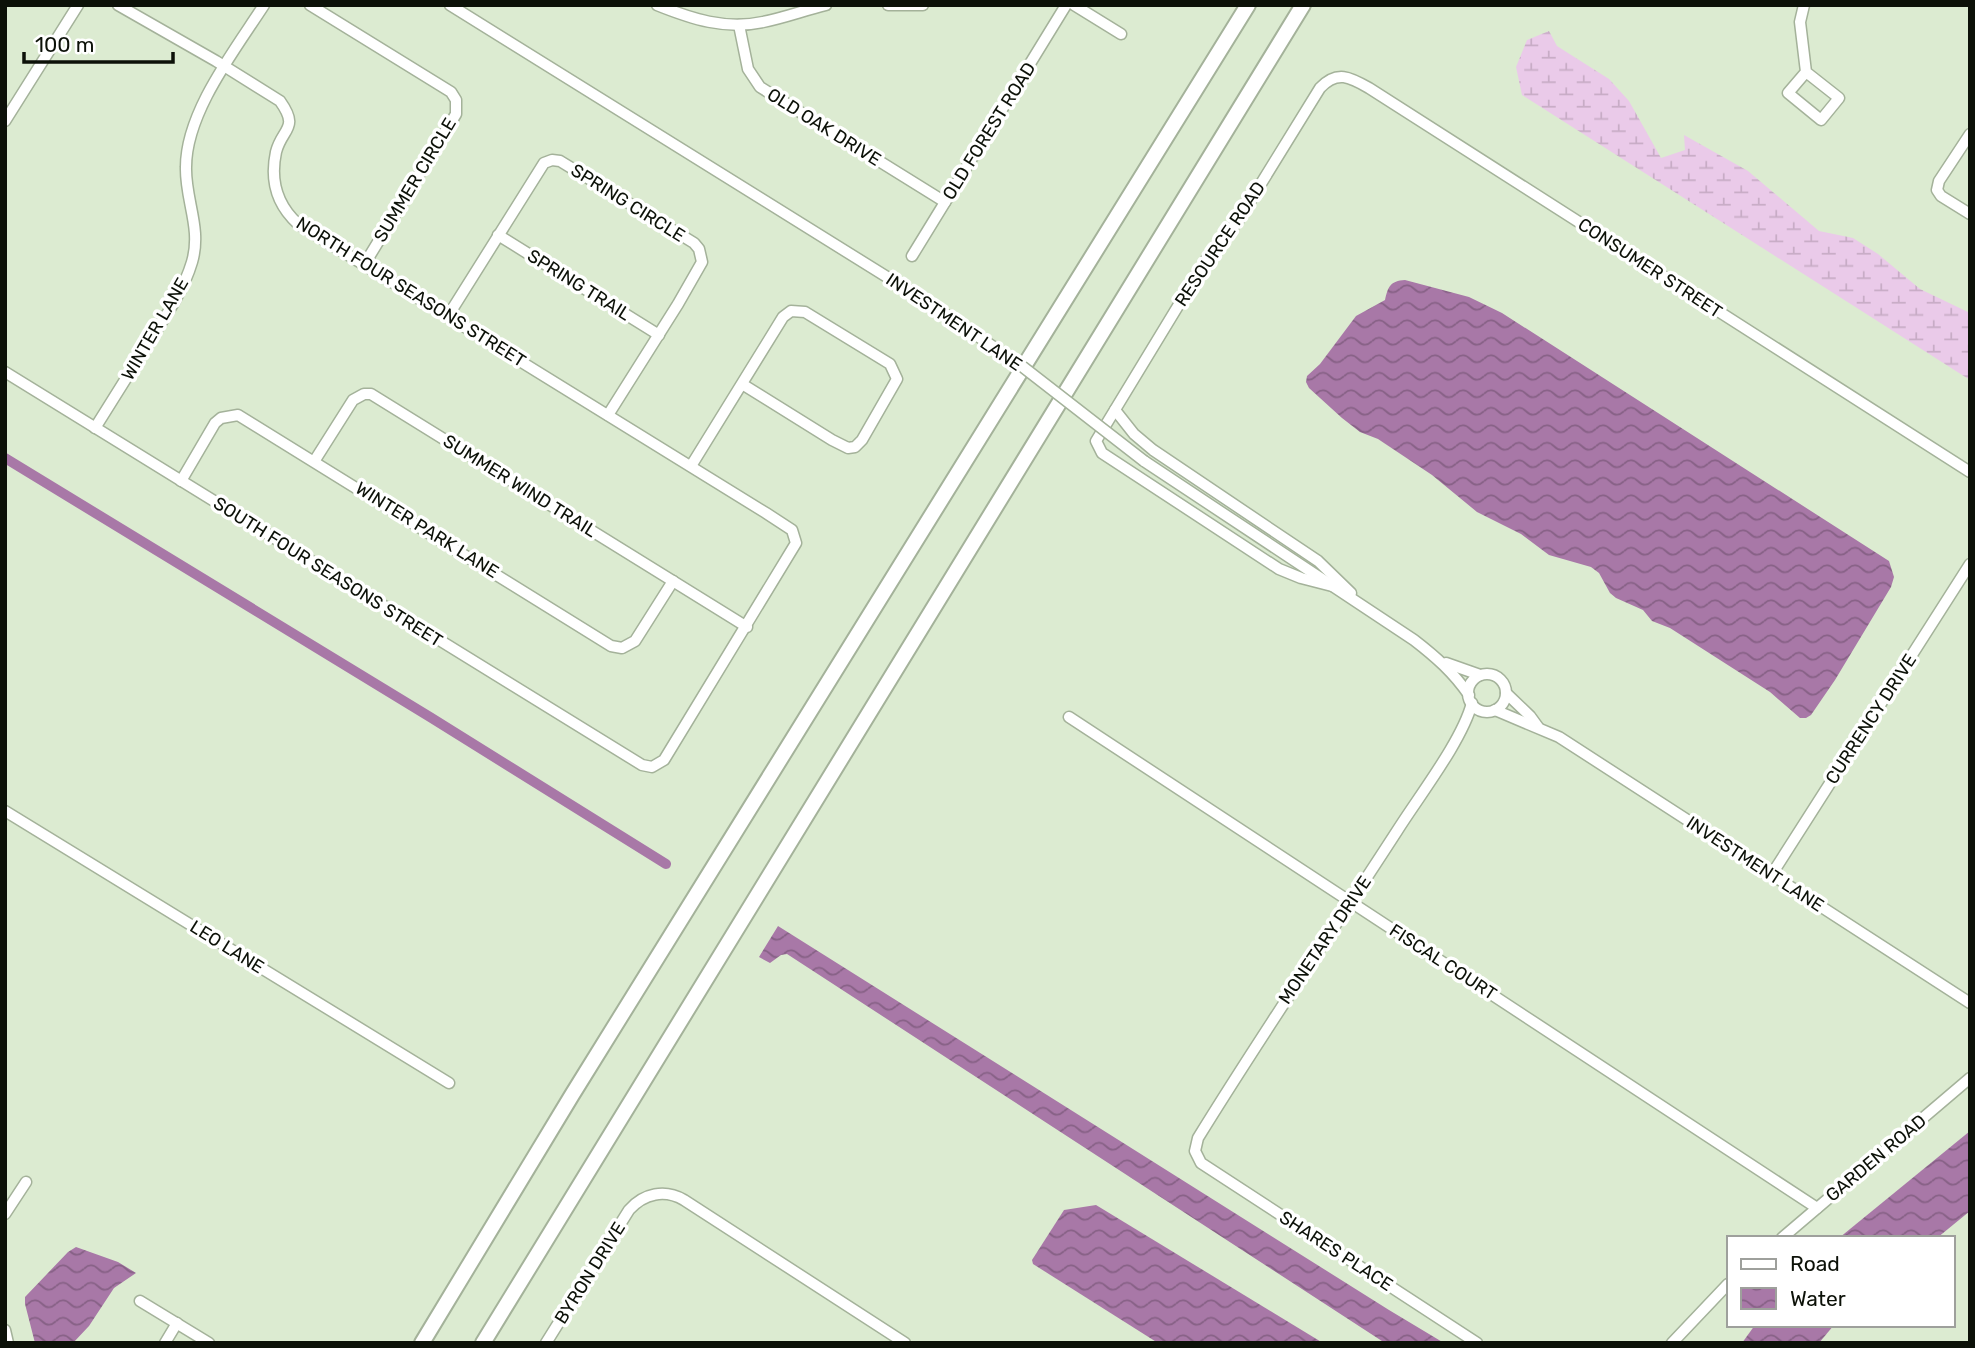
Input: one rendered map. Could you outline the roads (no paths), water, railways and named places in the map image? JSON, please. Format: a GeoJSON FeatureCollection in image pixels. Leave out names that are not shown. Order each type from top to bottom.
{"type":"FeatureCollection","features":[{"type":"Feature","properties":{"kind":"highway"},"geometry":{"type":"LineString","coordinates":[[422,1343],[587,1071],[1248,5]]}},
{"type":"Feature","properties":{"kind":"highway"},"geometry":{"type":"LineString","coordinates":[[483,1343],[1303,5]]}},
{"type":"Feature","properties":{"kind":"street"},"geometry":{"type":"LineString","coordinates":[[5,121],[78,5]]}},
{"type":"Feature","properties":{"kind":"street","name":"NORTH FOUR SEASONS STREET"},"geometry":{"type":"LineString","coordinates":[[118,5],[280,101],[287,111],[289,125],[277,151],[273,184],[282,206],[298,224],[792,530],[796,536],[794,549],[747,627]]}},
{"type":"Feature","properties":{"kind":"street"},"geometry":{"type":"LineString","coordinates":[[224,66],[264,5]]}},
{"type":"Feature","properties":{"kind":"street","name":"SUMMER CIRCLE"},"geometry":{"type":"LineString","coordinates":[[310,5],[451,92],[456,100],[456,114],[364,265]]}},
{"type":"Feature","properties":{"kind":"street","name":"INVESTMENT LANE"},"geometry":{"type":"LineString","coordinates":[[450,5],[932,305],[1023,367],[1144,461],[1336,587],[1442,662],[1458,678],[1470,699]]}},
{"type":"Feature","properties":{"kind":"street"},"geometry":{"type":"LineString","coordinates":[[657,5],[703,22],[739,25],[766,22],[826,5]]}},
{"type":"Feature","properties":{"kind":"street"},"geometry":{"type":"LineString","coordinates":[[888,5],[923,5]]}},
{"type":"Feature","properties":{"kind":"street","name":"OLD FOREST ROAD"},"geometry":{"type":"LineString","coordinates":[[912,256],[1066,5]]}},
{"type":"Feature","properties":{"kind":"street"},"geometry":{"type":"LineString","coordinates":[[1074,5],[1121,34]]}},
{"type":"Feature","properties":{"kind":"street"},"geometry":{"type":"LineString","coordinates":[[1804,5],[1800,22],[1806,72],[1839,98],[1821,120],[1788,93],[1806,72]]}},
{"type":"Feature","properties":{"kind":"street","name":"OLD OAK DRIVE"},"geometry":{"type":"LineString","coordinates":[[739,25],[748,68],[760,87],[945,202]]}},
{"type":"Feature","properties":{"kind":"street","name":"WINTER LANE"},"geometry":{"type":"LineString","coordinates":[[95,428],[174,302],[191,265],[196,235],[186,169],[189,137],[224,66]]}},
{"type":"Feature","properties":{"kind":"street","name":"CONSUMER STREET"},"geometry":{"type":"LineString","coordinates":[[1328,80],[1342,76],[1357,81],[1970,472]]}},
{"type":"Feature","properties":{"kind":"street","name":"RESOURCE ROAD"},"geometry":{"type":"LineString","coordinates":[[1328,80],[1320,88],[1238,221],[1209,255],[1096,441],[1102,453],[1279,569],[1336,587]]}},
{"type":"Feature","properties":{"kind":"street"},"geometry":{"type":"LineString","coordinates":[[1970,134],[1939,181],[1937,190],[1941,196],[1970,214]]}},
{"type":"Feature","properties":{"kind":"street","name":"SPRING CIRCLE"},"geometry":{"type":"LineString","coordinates":[[448,316],[544,163],[560,161],[632,204],[694,243],[702,262],[608,415]]}},
{"type":"Feature","properties":{"kind":"street","name":"SPRING TRAIL"},"geometry":{"type":"LineString","coordinates":[[498,235],[659,335]]}},
{"type":"Feature","properties":{"kind":"street"},"geometry":{"type":"LineString","coordinates":[[691,466],[783,317],[791,311],[805,312],[890,364],[897,379],[862,440],[855,447],[848,448],[742,384]]}},
{"type":"Feature","properties":{"kind":"street","name":"SOUTH FOUR SEASONS STREET"},"geometry":{"type":"LineString","coordinates":[[5,372],[642,765],[652,767],[664,760],[747,627]]}},
{"type":"Feature","properties":{"kind":"street","name":"SUMMER WIND TRAIL"},"geometry":{"type":"LineString","coordinates":[[315,460],[353,400],[364,394],[371,394],[747,627]]}},
{"type":"Feature","properties":{"kind":"street"},"geometry":{"type":"LineString","coordinates":[[1115,410],[1153,450],[1318,561],[1365,607]]}},
{"type":"Feature","properties":{"kind":"street","name":"WINTER PARK LANE"},"geometry":{"type":"LineString","coordinates":[[181,481],[215,423],[230,415],[245,417],[611,646],[622,648],[635,641],[673,581]]}},
{"type":"Feature","properties":{"kind":"street","name":"CURRENCY DRIVE"},"geometry":{"type":"LineString","coordinates":[[1772,874],[1970,564]]}},
{"type":"Feature","properties":{"kind":"street","name":"INVESTMENT LANE"},"geometry":{"type":"LineString","coordinates":[[1442,662],[1480,676]]}},
{"type":"Feature","properties":{"kind":"street"},"geometry":{"type":"LineString","coordinates":[[1491,674],[1504,684],[1506,693],[1503,703],[1491,710],[1481,710],[1470,699],[1471,684],[1480,676],[1491,674]]}},
{"type":"Feature","properties":{"kind":"street","name":"INVESTMENT LANE"},"geometry":{"type":"LineString","coordinates":[[1506,693],[1538,727]]}},
{"type":"Feature","properties":{"kind":"street","name":"MONETARY DRIVE"},"geometry":{"type":"LineString","coordinates":[[1197,1157],[1195,1151],[1198,1138],[1266,1027],[1351,902],[1462,726],[1470,699]]}},
{"type":"Feature","properties":{"kind":"street","name":"INVESTMENT LANE"},"geometry":{"type":"LineString","coordinates":[[1491,710],[1559,737],[1970,1003]]}},
{"type":"Feature","properties":{"kind":"street","name":"MONETARY DRIVE"},"geometry":{"type":"LineString","coordinates":[[1462,726],[1491,710]]}},
{"type":"Feature","properties":{"kind":"street","name":"FISCAL COURT"},"geometry":{"type":"LineString","coordinates":[[1069,717],[1817,1208]]}},
{"type":"Feature","properties":{"kind":"street","name":"LEO LANE"},"geometry":{"type":"LineString","coordinates":[[5,811],[449,1083]]}},
{"type":"Feature","properties":{"kind":"street","name":"GARDEN ROAD"},"geometry":{"type":"LineString","coordinates":[[1784,1236],[1970,1078]]}},
{"type":"Feature","properties":{"kind":"street","name":"SHARES PLACE"},"geometry":{"type":"LineString","coordinates":[[1197,1157],[1201,1163],[1478,1343]]}},
{"type":"Feature","properties":{"kind":"street"},"geometry":{"type":"LineString","coordinates":[[5,1214],[26,1182]]}},
{"type":"Feature","properties":{"kind":"street","name":"BYRON DRIVE"},"geometry":{"type":"LineString","coordinates":[[546,1343],[634,1204],[657,1193],[678,1196],[905,1343]]}},
{"type":"Feature","properties":{"kind":"street"},"geometry":{"type":"LineString","coordinates":[[1672,1343],[1727,1285]]}},
{"type":"Feature","properties":{"kind":"street"},"geometry":{"type":"LineString","coordinates":[[140,1301],[209,1343]]}},
{"type":"Feature","properties":{"kind":"street"},"geometry":{"type":"LineString","coordinates":[[165,1343],[177,1324]]}},
{"type":"Feature","properties":{"kind":"street"},"geometry":{"type":"LineString","coordinates":[[5,1330],[8,1343]]}},
{"type":"Feature","properties":{"kind":"water"},"geometry":{"type":"Polygon","coordinates":[[[1405,280],[1469,297],[1502,313],[1889,561],[1894,577],[1891,587],[1811,715],[1800,718],[1770,692],[1670,628],[1652,621],[1643,610],[1616,598],[1610,593],[1599,573],[1591,567],[1549,555],[1521,534],[1477,512],[1432,475],[1378,439],[1360,432],[1309,388],[1307,376],[1320,364],[1356,316],[1385,300],[1393,283],[1405,280]]]}},
{"type":"Feature","properties":{"kind":"water"},"geometry":{"type":"Polygon","coordinates":[[[778,926],[1444,1343],[1385,1343],[787,954],[770,963],[759,957],[778,926]]]}},
{"type":"Feature","properties":{"kind":"water"},"geometry":{"type":"Polygon","coordinates":[[[1970,1131],[1970,1211],[1939,1236],[1841,1236],[1970,1131]]]}},
{"type":"Feature","properties":{"kind":"water"},"geometry":{"type":"Polygon","coordinates":[[[1096,1205],[1323,1343],[1158,1343],[1033,1264],[1032,1260],[1064,1210],[1096,1205]]]}},
{"type":"Feature","properties":{"kind":"water"},"geometry":{"type":"Polygon","coordinates":[[[76,1247],[118,1262],[136,1273],[114,1288],[89,1326],[73,1343],[35,1343],[25,1297],[76,1247]]]}},
{"type":"Feature","properties":{"kind":"water"},"geometry":{"type":"Polygon","coordinates":[[[1754,1327],[1832,1327],[1819,1343],[1742,1343],[1754,1327]]]}},
{"type":"Feature","properties":{"kind":"waterway"},"geometry":{"type":"LineString","coordinates":[[5,458],[666,864]]}}]}
